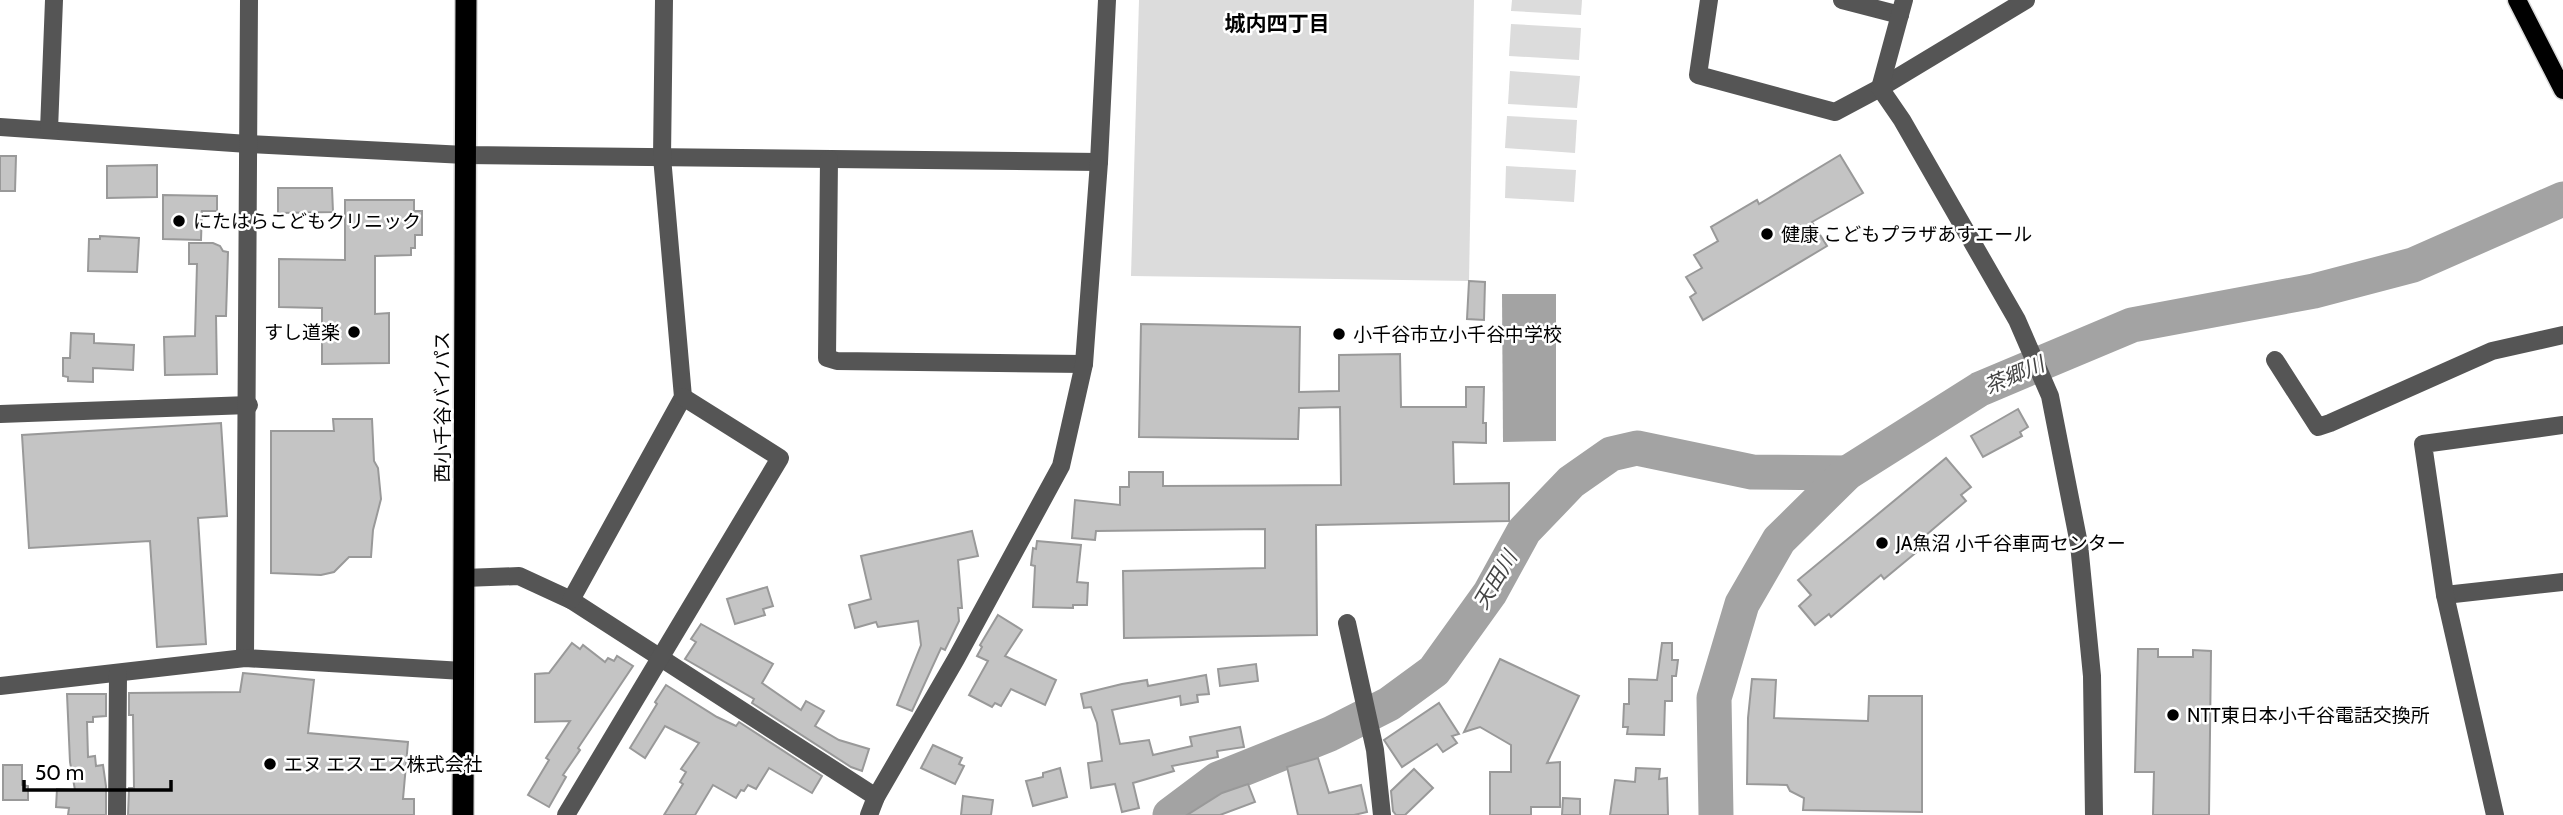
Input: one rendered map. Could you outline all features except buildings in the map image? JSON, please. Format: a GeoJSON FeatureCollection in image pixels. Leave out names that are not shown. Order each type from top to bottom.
{"type":"FeatureCollection","features":[{"type":"Feature","properties":{"kind":"highway","name":"西小千谷バイパス"},"geometry":{"type":"LineString","coordinates":[[463,815],[466,0]]}},
{"type":"Feature","properties":{"kind":"main road"},"geometry":{"type":"LineString","coordinates":[[2517,0],[2563,90]]}},
{"type":"Feature","properties":{"kind":"street"},"geometry":{"type":"LineString","coordinates":[[49,130],[54,0]]}},
{"type":"Feature","properties":{"kind":"street"},"geometry":{"type":"LineString","coordinates":[[245,658],[249,0]]}},
{"type":"Feature","properties":{"kind":"street"},"geometry":{"type":"LineString","coordinates":[[571,600],[683,397],[662,157],[664,0]]}},
{"type":"Feature","properties":{"kind":"street"},"geometry":{"type":"LineString","coordinates":[[869,815],[876,797],[956,659],[1061,466],[1084,364],[1099,162],[1107,0]]}},
{"type":"Feature","properties":{"kind":"street"},"geometry":{"type":"LineString","coordinates":[[1709,0],[1698,75],[1835,112],[2026,0]]}},
{"type":"Feature","properties":{"kind":"street"},"geometry":{"type":"LineString","coordinates":[[1842,0],[1902,7],[1880,88],[1902,120],[2017,320],[2050,396],[2079,544],[2092,676],[2094,815]]}},
{"type":"Feature","properties":{"kind":"street"},"geometry":{"type":"LineString","coordinates":[[0,127],[465,155],[1099,162]]}},
{"type":"Feature","properties":{"kind":"street"},"geometry":{"type":"LineString","coordinates":[[829,159],[827,358],[837,361],[1084,364]]}},
{"type":"Feature","properties":{"kind":"street"},"geometry":{"type":"LineString","coordinates":[[2275,360],[2318,427],[2492,351],[2563,335]]}},
{"type":"Feature","properties":{"kind":"street"},"geometry":{"type":"LineString","coordinates":[[566,815],[780,458],[683,397]]}},
{"type":"Feature","properties":{"kind":"street"},"geometry":{"type":"LineString","coordinates":[[0,414],[248,405]]}},
{"type":"Feature","properties":{"kind":"street"},"geometry":{"type":"LineString","coordinates":[[2495,815],[2445,594],[2423,444],[2563,425]]}},
{"type":"Feature","properties":{"kind":"street"},"geometry":{"type":"LineString","coordinates":[[464,578],[519,576],[571,600],[876,797]]}},
{"type":"Feature","properties":{"kind":"street"},"geometry":{"type":"LineString","coordinates":[[2445,594],[2563,582]]}},
{"type":"Feature","properties":{"kind":"street"},"geometry":{"type":"LineString","coordinates":[[1347,622],[1376,750],[1382,815]]}},
{"type":"Feature","properties":{"kind":"street"},"geometry":{"type":"LineString","coordinates":[[0,686],[245,658],[463,671]]}},
{"type":"Feature","properties":{"kind":"street"},"geometry":{"type":"LineString","coordinates":[[117,815],[118,674]]}},
{"type":"Feature","properties":{"kind":"shaded area"},"geometry":{"type":"Polygon","coordinates":[[[1139,0],[1474,0],[1469,281],[1131,276],[1139,0]]]}},
{"type":"Feature","properties":{"kind":"shaded area"},"geometry":{"type":"Polygon","coordinates":[[[1512,0],[1582,0],[1581,15],[1511,11],[1512,0]]]}},
{"type":"Feature","properties":{"kind":"shaded area"},"geometry":{"type":"Polygon","coordinates":[[[1511,24],[1581,28],[1579,60],[1509,56],[1511,24]]]}},
{"type":"Feature","properties":{"kind":"shaded area"},"geometry":{"type":"Polygon","coordinates":[[[1510,71],[1580,76],[1577,108],[1508,104],[1510,71]]]}},
{"type":"Feature","properties":{"kind":"shaded area"},"geometry":{"type":"Polygon","coordinates":[[[1507,116],[1577,120],[1575,153],[1505,148],[1507,116]]]}},
{"type":"Feature","properties":{"kind":"shaded area"},"geometry":{"type":"Polygon","coordinates":[[[1506,166],[1576,170],[1574,202],[1505,198],[1506,166]]]}},
{"type":"Feature","properties":{"kind":"shaded area"},"geometry":{"type":"Polygon","coordinates":[[[1502,294],[1556,294],[1556,441],[1503,442],[1502,294]]]}},
{"type":"Feature","properties":{"kind":"waterway","name":"茶郷川"},"geometry":{"type":"LineString","coordinates":[[1716,815],[1714,698],[1742,604],[1779,540],[1847,473],[1980,389],[2132,325],[2314,291],[2413,265],[2563,199]]}},
{"type":"Feature","properties":{"kind":"waterway","name":"天田川"},"geometry":{"type":"LineString","coordinates":[[1170,815],[1218,779],[1330,734],[1389,704],[1434,671],[1490,593],[1524,531],[1571,482],[1611,454],[1637,448],[1752,472],[1847,473]]}},
{"type":"Feature","properties":{"kind":"place","name":"にたはらこどもクリニック"},"geometry":{"type":"Point","coordinates":[179,221]}},
{"type":"Feature","properties":{"kind":"place","name":"健康 こどもプラザあすエール"},"geometry":{"type":"Point","coordinates":[1767,234]}},
{"type":"Feature","properties":{"kind":"place","name":"すし道楽"},"geometry":{"type":"Point","coordinates":[354,332]}},
{"type":"Feature","properties":{"kind":"place","name":"小千谷市立小千谷中学校"},"geometry":{"type":"Point","coordinates":[1339,334]}},
{"type":"Feature","properties":{"kind":"place","name":"JA魚沼 小千谷車両センター"},"geometry":{"type":"Point","coordinates":[1882,543]}},
{"type":"Feature","properties":{"kind":"place","name":"NTT東日本小千谷電話交換所"},"geometry":{"type":"Point","coordinates":[2173,715]}},
{"type":"Feature","properties":{"kind":"place","name":"エヌ エス エス株式会社"},"geometry":{"type":"Point","coordinates":[270,764]}},
{"type":"Feature","properties":{"kind":"district","name":"城内四丁目"},"geometry":{"type":"Point","coordinates":[1277,23]}}]}
